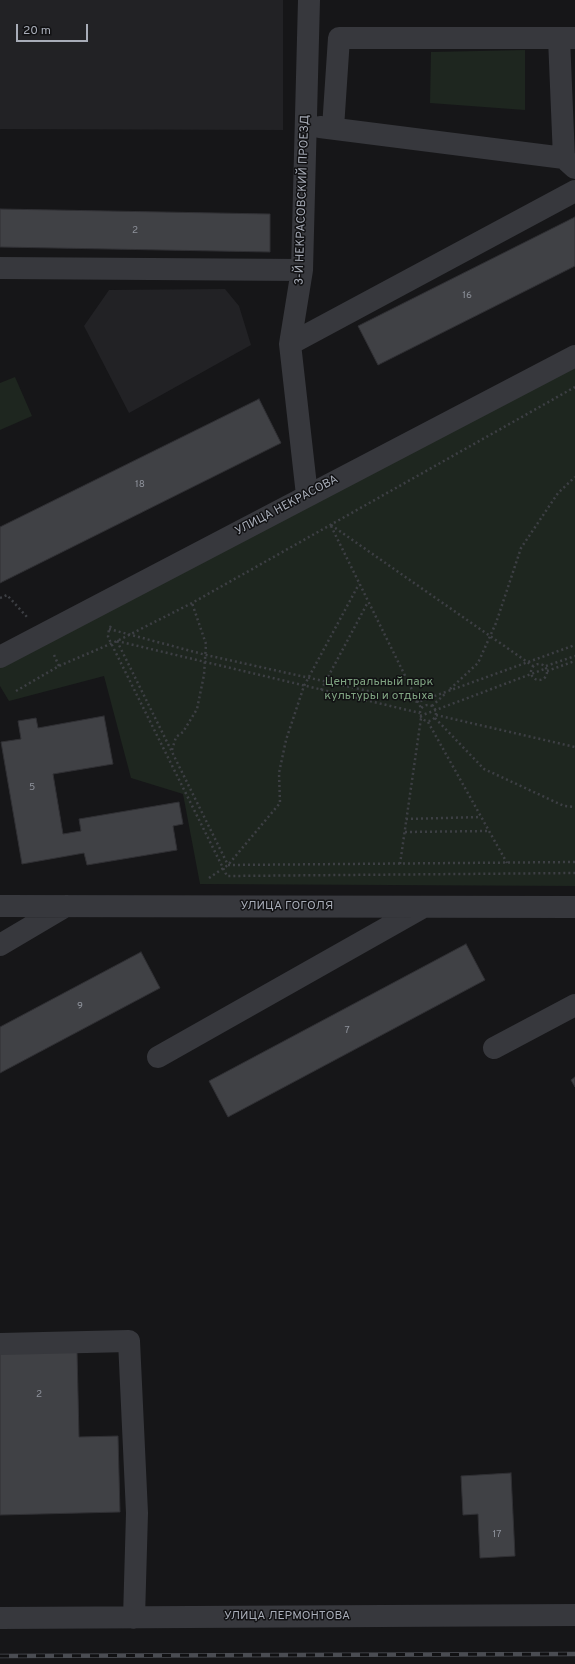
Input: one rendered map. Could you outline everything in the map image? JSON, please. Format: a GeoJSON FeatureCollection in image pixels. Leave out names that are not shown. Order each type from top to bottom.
{"type":"FeatureCollection","features":[{"type":"Feature","properties":{"kind":"street","name":"3-Й НЕКРАСОВСКИЙ ПРОЕЗД"},"geometry":{"type":"LineString","coordinates":[[307,495],[290,344],[302,270],[309,0]]}},
{"type":"Feature","properties":{"kind":"street"},"geometry":{"type":"LineString","coordinates":[[306,125],[569,163],[567,38],[339,38],[334,128]]}},
{"type":"Feature","properties":{"kind":"street"},"geometry":{"type":"LineString","coordinates":[[290,344],[575,191]]}},
{"type":"Feature","properties":{"kind":"street"},"geometry":{"type":"LineString","coordinates":[[0,268],[302,270]]}},
{"type":"Feature","properties":{"kind":"street","name":"УЛИЦА НЕКРАСОВА"},"geometry":{"type":"LineString","coordinates":[[0,657],[575,356]]}},
{"type":"Feature","properties":{"kind":"street","name":"УЛИЦА ГОГОЛЯ"},"geometry":{"type":"LineString","coordinates":[[0,906],[575,908]]}},
{"type":"Feature","properties":{"kind":"street"},"geometry":{"type":"LineString","coordinates":[[0,945],[67,906]]}},
{"type":"Feature","properties":{"kind":"street"},"geometry":{"type":"LineString","coordinates":[[158,1057],[421,908]]}},
{"type":"Feature","properties":{"kind":"street"},"geometry":{"type":"LineString","coordinates":[[494,1048],[575,1005]]}},
{"type":"Feature","properties":{"kind":"street"},"geometry":{"type":"LineString","coordinates":[[0,1344],[129,1341],[137,1513],[134,1618]]}},
{"type":"Feature","properties":{"kind":"street","name":"УЛИЦА ЛЕРМОНТОВА"},"geometry":{"type":"LineString","coordinates":[[0,1618],[575,1615]]}},
{"type":"Feature","properties":{"kind":"path"},"geometry":{"type":"LineString","coordinates":[[16,692],[59,666],[112,644],[192,603],[575,387]]}},
{"type":"Feature","properties":{"kind":"path"},"geometry":{"type":"LineString","coordinates":[[432,706],[478,663],[490,636],[521,548],[558,493],[575,477]]}},
{"type":"Feature","properties":{"kind":"path"},"geometry":{"type":"LineString","coordinates":[[331,525],[422,708]]}},
{"type":"Feature","properties":{"kind":"path"},"geometry":{"type":"LineString","coordinates":[[331,525],[533,666]]}},
{"type":"Feature","properties":{"kind":"path"},"geometry":{"type":"LineString","coordinates":[[209,878],[228,865],[280,804],[279,773],[286,740],[304,686],[359,584]]}},
{"type":"Feature","properties":{"kind":"path"},"geometry":{"type":"LineString","coordinates":[[0,598],[7,594],[43,635]]}},
{"type":"Feature","properties":{"kind":"path"},"geometry":{"type":"LineString","coordinates":[[321,690],[368,601]]}},
{"type":"Feature","properties":{"kind":"path"},"geometry":{"type":"LineString","coordinates":[[172,751],[173,743],[176,737],[182,732],[197,709],[206,662],[206,644],[192,603]]}},
{"type":"Feature","properties":{"kind":"path"},"geometry":{"type":"LineString","coordinates":[[114,623],[109,629],[108,637],[227,876],[575,873]]}},
{"type":"Feature","properties":{"kind":"path"},"geometry":{"type":"LineString","coordinates":[[109,629],[206,655],[418,702],[575,645]]}},
{"type":"Feature","properties":{"kind":"path"},"geometry":{"type":"LineString","coordinates":[[118,641],[321,690],[420,716],[428,722],[507,863]]}},
{"type":"Feature","properties":{"kind":"path"},"geometry":{"type":"LineString","coordinates":[[118,641],[228,865]]}},
{"type":"Feature","properties":{"kind":"path"},"geometry":{"type":"LineString","coordinates":[[547,669],[575,656]]}},
{"type":"Feature","properties":{"kind":"path"},"geometry":{"type":"LineString","coordinates":[[420,716],[531,674],[575,661]]}},
{"type":"Feature","properties":{"kind":"path"},"geometry":{"type":"LineString","coordinates":[[533,666],[540,663],[547,669]]}},
{"type":"Feature","properties":{"kind":"path"},"geometry":{"type":"LineString","coordinates":[[531,674],[533,666]]}},
{"type":"Feature","properties":{"kind":"path"},"geometry":{"type":"LineString","coordinates":[[531,674],[537,680],[542,680],[546,676],[547,669]]}},
{"type":"Feature","properties":{"kind":"path"},"geometry":{"type":"LineString","coordinates":[[400,864],[420,716],[422,708],[426,705],[432,706],[436,710]]}},
{"type":"Feature","properties":{"kind":"path"},"geometry":{"type":"LineString","coordinates":[[428,722],[435,716],[436,710]]}},
{"type":"Feature","properties":{"kind":"path"},"geometry":{"type":"LineString","coordinates":[[435,716],[575,747]]}},
{"type":"Feature","properties":{"kind":"path"},"geometry":{"type":"LineString","coordinates":[[435,716],[484,769],[564,806],[575,807]]}},
{"type":"Feature","properties":{"kind":"path"},"geometry":{"type":"LineString","coordinates":[[406,819],[481,816]]}},
{"type":"Feature","properties":{"kind":"path"},"geometry":{"type":"LineString","coordinates":[[405,832],[489,831]]}},
{"type":"Feature","properties":{"kind":"path"},"geometry":{"type":"LineString","coordinates":[[228,865],[575,862]]}},
{"type":"Feature","properties":{"kind":"shaded area"},"geometry":{"type":"Polygon","coordinates":[[[0,0],[283,0],[283,130],[0,129],[0,0]]]}},
{"type":"Feature","properties":{"kind":"shaded area"},"geometry":{"type":"Polygon","coordinates":[[[225,289],[239,306],[251,345],[129,413],[84,326],[109,290],[225,289]]]}},
{"type":"Feature","properties":{"kind":"green space"},"geometry":{"type":"Polygon","coordinates":[[[525,50],[525,110],[430,103],[431,52],[525,50]]]}},
{"type":"Feature","properties":{"kind":"green space","name":"Центральный парк культуры и отдыха"},"geometry":{"type":"Polygon","coordinates":[[[575,364],[575,886],[200,884],[183,794],[131,778],[104,676],[9,701],[0,686],[0,665],[575,364]]]}},
{"type":"Feature","properties":{"kind":"green space"},"geometry":{"type":"Polygon","coordinates":[[[15,377],[32,416],[0,430],[0,383],[15,377]]]}},
{"type":"Feature","properties":{"kind":"building"},"geometry":{"type":"Polygon","coordinates":[[[0,209],[270,214],[270,252],[0,247],[0,209]]]}},
{"type":"Feature","properties":{"kind":"building"},"geometry":{"type":"Polygon","coordinates":[[[575,217],[575,266],[378,365],[358,326],[575,217]]]}},
{"type":"Feature","properties":{"kind":"building"},"geometry":{"type":"Polygon","coordinates":[[[259,399],[281,443],[0,583],[0,527],[259,399]]]}},
{"type":"Feature","properties":{"kind":"building"},"geometry":{"type":"Polygon","coordinates":[[[104,716],[113,764],[53,774],[63,834],[81,831],[79,819],[179,802],[183,824],[173,826],[177,850],[87,865],[84,853],[22,864],[1,742],[21,739],[18,721],[36,718],[38,728],[104,716]]]}},
{"type":"Feature","properties":{"kind":"building"},"geometry":{"type":"Polygon","coordinates":[[[466,944],[485,980],[228,1117],[209,1081],[466,944]]]}},
{"type":"Feature","properties":{"kind":"building"},"geometry":{"type":"Polygon","coordinates":[[[141,952],[160,988],[0,1073],[0,1027],[141,952]]]}},
{"type":"Feature","properties":{"kind":"building"},"geometry":{"type":"Polygon","coordinates":[[[575,1077],[575,1087],[571,1080],[575,1077]]]}},
{"type":"Feature","properties":{"kind":"building"},"geometry":{"type":"Polygon","coordinates":[[[77,1351],[79,1437],[118,1436],[120,1512],[0,1515],[0,1353],[77,1351]]]}},
{"type":"Feature","properties":{"kind":"building"},"geometry":{"type":"Polygon","coordinates":[[[511,1473],[515,1556],[480,1558],[478,1514],[463,1515],[461,1476],[511,1473]]]}},
{"type":"Feature","properties":{"kind":"railway"},"geometry":{"type":"LineString","coordinates":[[0,1656],[575,1654]]}}]}
